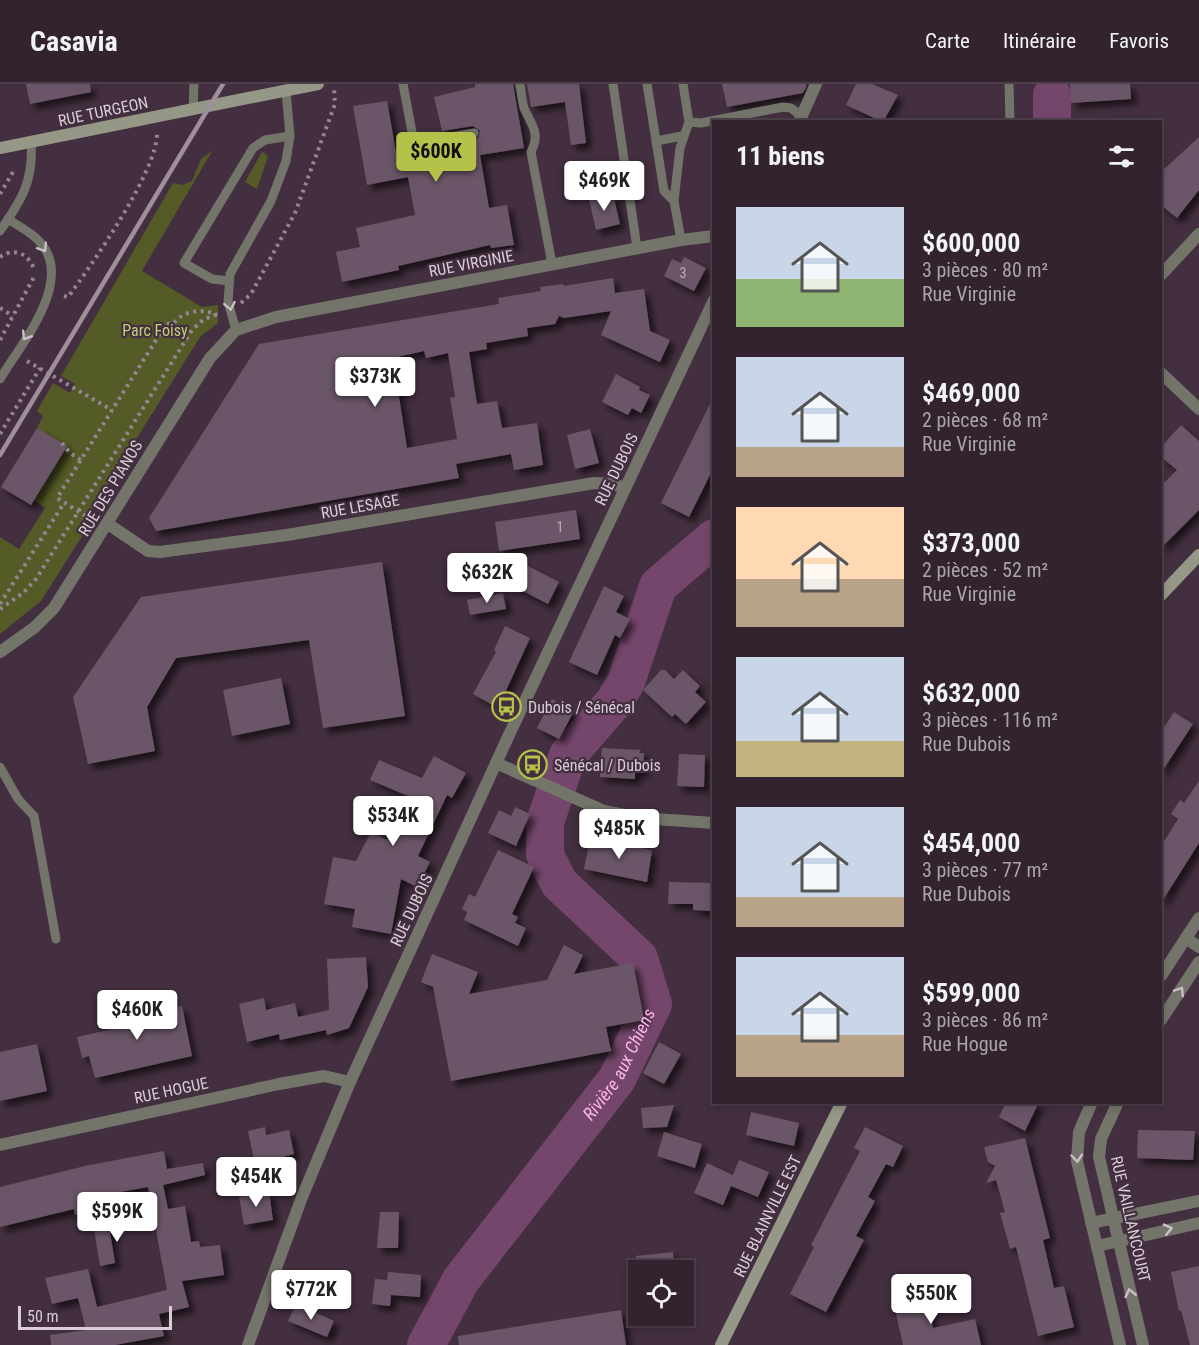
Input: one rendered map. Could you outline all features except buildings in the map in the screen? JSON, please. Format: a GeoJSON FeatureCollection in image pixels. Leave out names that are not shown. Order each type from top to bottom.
{"type":"FeatureCollection","features":[{"type":"Feature","properties":{"kind":"street","name":"RUE TURGEON"},"geometry":{"type":"LineString","coordinates":[[0,148],[318,84]]}},
{"type":"Feature","properties":{"kind":"street"},"geometry":{"type":"LineString","coordinates":[[800,119],[816,84]]}},
{"type":"Feature","properties":{"kind":"street"},"geometry":{"type":"LineString","coordinates":[[1162,274],[1199,234]]}},
{"type":"Feature","properties":{"kind":"street","name":"RUE VIRGINIE"},"geometry":{"type":"LineString","coordinates":[[236,330],[276,317],[637,248],[712,236]]}},
{"type":"Feature","properties":{"kind":"street","name":"RUE DUBOIS"},"geometry":{"type":"LineString","coordinates":[[248,1345],[302,1197],[350,1082],[496,763],[712,304]]}},
{"type":"Feature","properties":{"kind":"street","name":"RUE DES PIANOS"},"geometry":{"type":"LineString","coordinates":[[0,652],[48,615],[108,524],[210,358],[236,330]]}},
{"type":"Feature","properties":{"kind":"street"},"geometry":{"type":"LineString","coordinates":[[1162,374],[1199,409]]}},
{"type":"Feature","properties":{"kind":"street","name":"RUE LESAGE"},"geometry":{"type":"LineString","coordinates":[[108,524],[148,551],[160,552],[287,535],[594,483],[613,483],[625,488]]}},
{"type":"Feature","properties":{"kind":"street"},"geometry":{"type":"LineString","coordinates":[[1162,594],[1199,555]]}},
{"type":"Feature","properties":{"kind":"street"},"geometry":{"type":"LineString","coordinates":[[496,763],[568,796],[620,815],[712,823]]}},
{"type":"Feature","properties":{"kind":"street"},"geometry":{"type":"LineString","coordinates":[[1162,974],[1199,918]]}},
{"type":"Feature","properties":{"kind":"street"},"geometry":{"type":"LineString","coordinates":[[1186,938],[1199,947]]}},
{"type":"Feature","properties":{"kind":"street"},"geometry":{"type":"LineString","coordinates":[[1162,1018],[1199,962]]}},
{"type":"Feature","properties":{"kind":"street","name":"RUE HOGUE"},"geometry":{"type":"LineString","coordinates":[[0,1145],[289,1082],[324,1076],[350,1082]]}},
{"type":"Feature","properties":{"kind":"street","name":"RUE BLAINVILLE EST"},"geometry":{"type":"LineString","coordinates":[[722,1345],[841,1104]]}},
{"type":"Feature","properties":{"kind":"street"},"geometry":{"type":"LineString","coordinates":[[1091,1104],[1079,1132],[1076,1151],[1120,1345]]}},
{"type":"Feature","properties":{"kind":"street","name":"RUE VAILLANCOURT"},"geometry":{"type":"LineString","coordinates":[[1117,1104],[1099,1150],[1143,1345]]}},
{"type":"Feature","properties":{"kind":"street"},"geometry":{"type":"LineString","coordinates":[[1091,1223],[1199,1201]]}},
{"type":"Feature","properties":{"kind":"street"},"geometry":{"type":"LineString","coordinates":[[1096,1246],[1199,1223]]}},
{"type":"Feature","properties":{"kind":"lane"},"geometry":{"type":"LineString","coordinates":[[193,110],[194,84]]}},
{"type":"Feature","properties":{"kind":"lane"},"geometry":{"type":"LineString","coordinates":[[403,84],[414,143],[474,133]]}},
{"type":"Feature","properties":{"kind":"lane"},"geometry":{"type":"LineString","coordinates":[[520,84],[525,109],[532,118],[536,142],[531,152],[552,264]]}},
{"type":"Feature","properties":{"kind":"lane"},"geometry":{"type":"LineString","coordinates":[[613,84],[637,248]]}},
{"type":"Feature","properties":{"kind":"lane"},"geometry":{"type":"LineString","coordinates":[[647,84],[663,191],[674,201]]}},
{"type":"Feature","properties":{"kind":"lane"},"geometry":{"type":"LineString","coordinates":[[681,240],[674,201],[682,136],[689,122],[683,84]]}},
{"type":"Feature","properties":{"kind":"lane"},"geometry":{"type":"LineString","coordinates":[[1010,84],[1010,120]]}},
{"type":"Feature","properties":{"kind":"lane"},"geometry":{"type":"LineString","coordinates":[[236,330],[228,302],[229,281],[236,260],[271,201],[280,180],[290,136],[286,91]]}},
{"type":"Feature","properties":{"kind":"lane"},"geometry":{"type":"LineString","coordinates":[[716,120],[783,107],[791,108],[800,119]]}},
{"type":"Feature","properties":{"kind":"lane"},"geometry":{"type":"LineString","coordinates":[[689,122],[712,121]]}},
{"type":"Feature","properties":{"kind":"lane"},"geometry":{"type":"LineString","coordinates":[[229,281],[212,279],[184,263],[253,148],[265,140],[290,136]]}},
{"type":"Feature","properties":{"kind":"lane"},"geometry":{"type":"LineString","coordinates":[[656,141],[682,136]]}},
{"type":"Feature","properties":{"kind":"lane"},"geometry":{"type":"LineString","coordinates":[[0,231],[29,181],[32,169],[31,142]]}},
{"type":"Feature","properties":{"kind":"lane"},"geometry":{"type":"LineString","coordinates":[[0,379],[39,316],[52,281],[52,270],[45,248],[38,239],[8,219]]}},
{"type":"Feature","properties":{"kind":"lane"},"geometry":{"type":"LineString","coordinates":[[0,767],[18,799],[34,816],[56,939]]}},
{"type":"Feature","properties":{"kind":"path"},"geometry":{"type":"LineString","coordinates":[[239,304],[251,294],[295,213],[335,104],[333,84]]}},
{"type":"Feature","properties":{"kind":"path"},"geometry":{"type":"LineString","coordinates":[[64,296],[68,297],[112,232],[147,165],[156,143],[157,133]]}},
{"type":"Feature","properties":{"kind":"path"},"geometry":{"type":"LineString","coordinates":[[0,194],[13,172]]}},
{"type":"Feature","properties":{"kind":"path"},"geometry":{"type":"LineString","coordinates":[[0,257],[10,252],[21,254],[29,259],[34,268],[32,283],[0,340]]}},
{"type":"Feature","properties":{"kind":"path"},"geometry":{"type":"LineString","coordinates":[[0,308],[13,316]]}},
{"type":"Feature","properties":{"kind":"path","name":"RUE DES PIANOS"},"geometry":{"type":"LineString","coordinates":[[0,609],[30,587],[192,330],[204,319],[217,315],[207,310],[181,316],[174,323],[166,324],[112,410]]}},
{"type":"Feature","properties":{"kind":"path"},"geometry":{"type":"LineString","coordinates":[[27,361],[112,410],[57,498],[92,520]]}},
{"type":"Feature","properties":{"kind":"path"},"geometry":{"type":"LineString","coordinates":[[0,434],[40,368]]}},
{"type":"Feature","properties":{"kind":"path"},"geometry":{"type":"LineString","coordinates":[[62,442],[70,453],[81,460]]}},
{"type":"Feature","properties":{"kind":"path"},"geometry":{"type":"LineString","coordinates":[[0,604],[64,503]]}},
{"type":"Feature","properties":{"kind":"green space","name":"Parc Foisy"},"geometry":{"type":"Polygon","coordinates":[[[212,151],[142,271],[202,307],[218,305],[218,323],[200,337],[92,510],[96,514],[41,601],[0,634],[0,537],[19,549],[45,508],[34,500],[66,446],[37,428],[43,416],[37,411],[53,383],[70,393],[75,384],[61,376],[173,183],[182,185],[192,181],[201,159],[212,151]]]}},
{"type":"Feature","properties":{"kind":"green space"},"geometry":{"type":"Polygon","coordinates":[[[262,152],[268,156],[257,189],[245,182],[262,152]]]}},
{"type":"Feature","properties":{"kind":"waterway","name":"Rivière aux Chiens"},"geometry":{"type":"LineString","coordinates":[[1052,95],[1052,120]]}},
{"type":"Feature","properties":{"kind":"waterway","name":"Rivière aux Chiens"},"geometry":{"type":"LineString","coordinates":[[426,1345],[461,1280],[617,1079],[653,1004],[639,958],[559,883],[545,855],[545,822],[568,755],[614,702],[626,682],[658,586],[712,540]]}},
{"type":"Feature","properties":{"kind":"railway"},"geometry":{"type":"LineString","coordinates":[[0,455],[223,84]]}},
{"type":"Feature","properties":{"kind":"place","name":"Dubois / Sénécal"},"geometry":{"type":"Point","coordinates":[507,707]}},
{"type":"Feature","properties":{"kind":"place","name":"Sénécal / Dubois"},"geometry":{"type":"Point","coordinates":[533,765]}}]}
